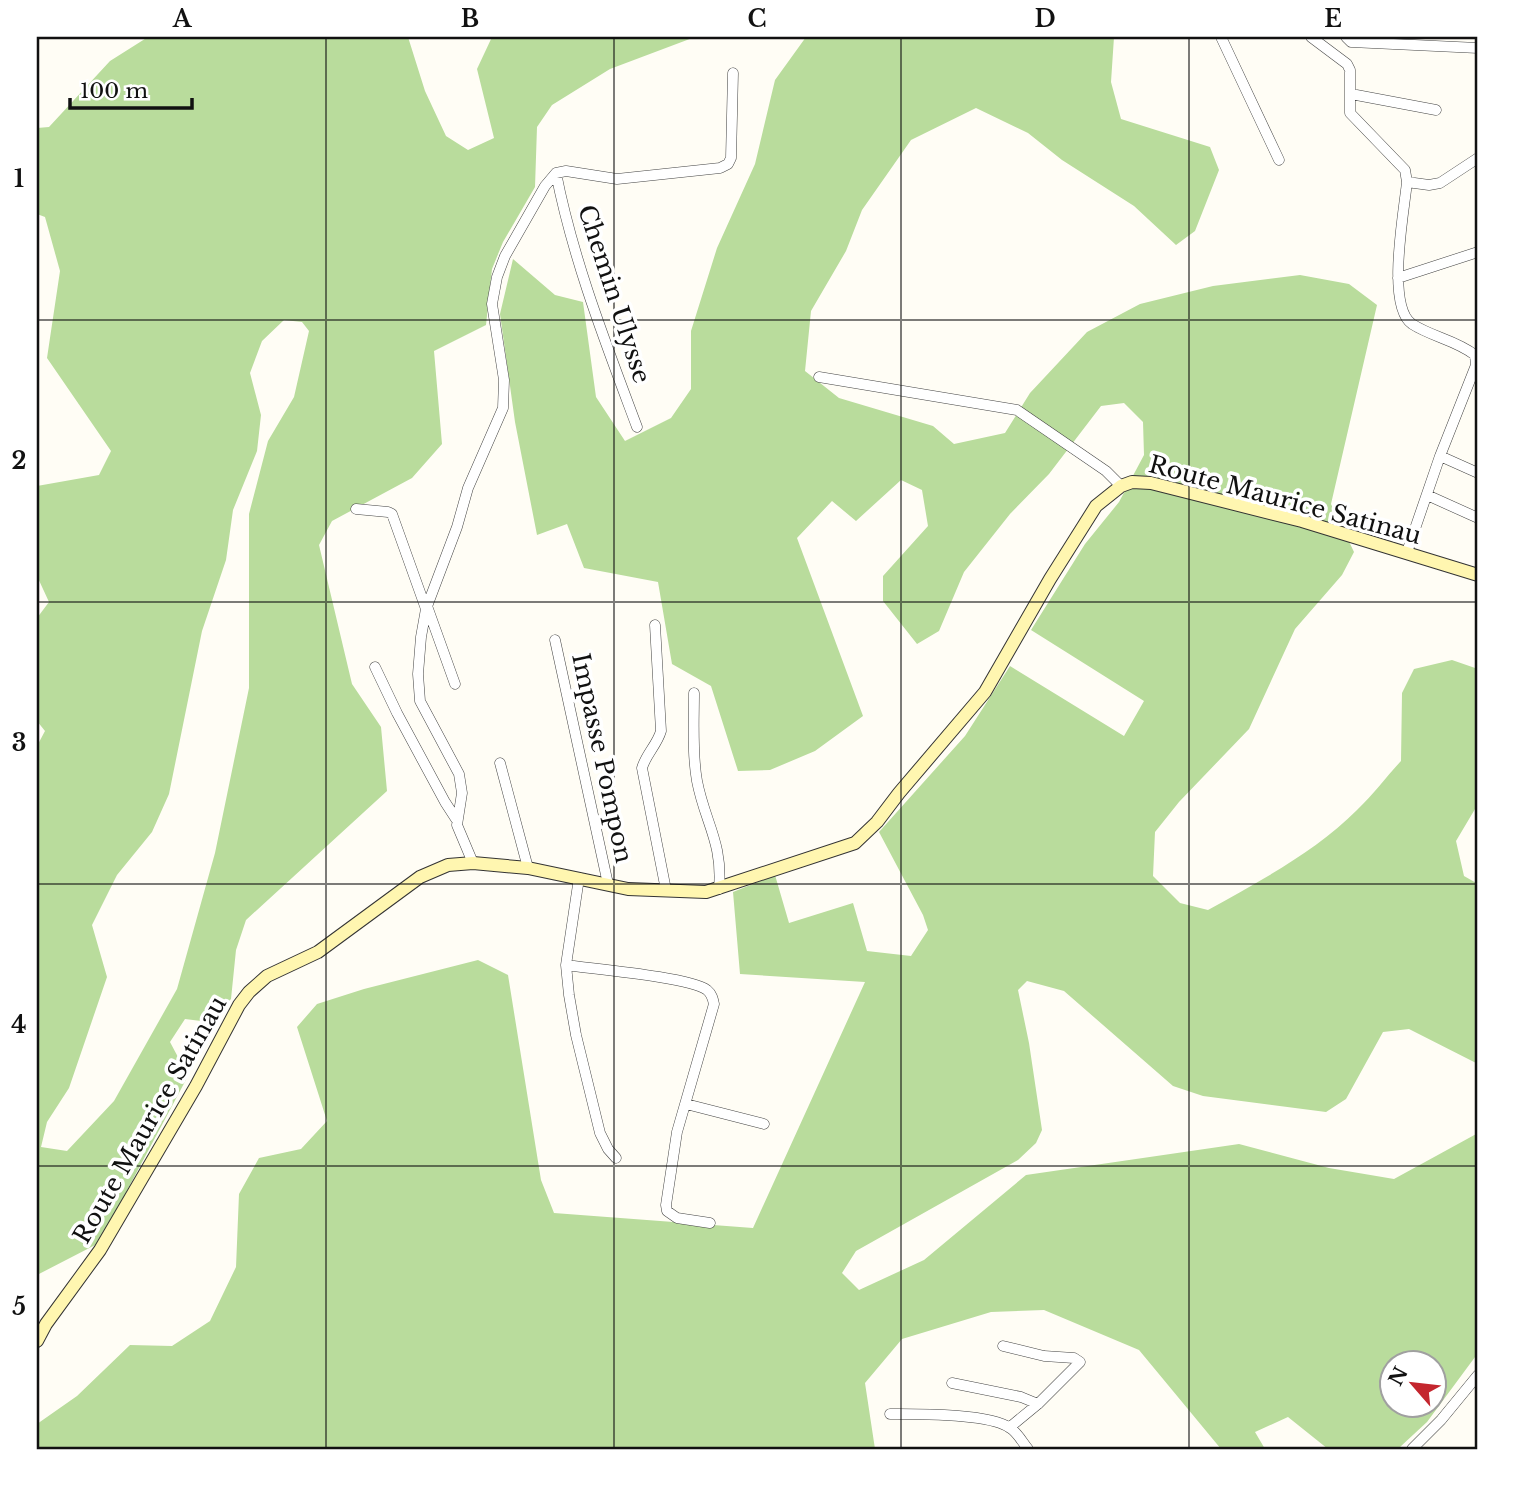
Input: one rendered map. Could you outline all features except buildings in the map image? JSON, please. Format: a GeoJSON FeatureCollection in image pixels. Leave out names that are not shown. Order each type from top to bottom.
{"type":"FeatureCollection","features":[{"type":"Feature","properties":{"kind":"main road","name":"Route Maurice Satinau"},"geometry":{"type":"LineString","coordinates":[[37,1341],[46,1324],[100,1250],[249,992],[277,970],[318,952],[340,938],[420,877],[448,865],[473,863],[528,868],[628,889],[706,891],[855,843],[877,822],[985,692],[1096,506],[1121,486],[1132,482],[1151,483],[1302,521],[1478,575]]}},
{"type":"Feature","properties":{"kind":"street"},"geometry":{"type":"LineString","coordinates":[[1221,37],[1279,160]]}},
{"type":"Feature","properties":{"kind":"street"},"geometry":{"type":"LineString","coordinates":[[1311,37],[1346,64],[1350,70],[1350,108],[1353,117],[1405,170],[1407,183],[1398,278],[1400,303],[1409,321],[1464,346],[1475,355],[1476,365],[1440,456],[1407,552]]}},
{"type":"Feature","properties":{"kind":"street"},"geometry":{"type":"LineString","coordinates":[[1346,38],[1351,42],[1387,40],[1478,48]]}},
{"type":"Feature","properties":{"kind":"street"},"geometry":{"type":"LineString","coordinates":[[456,819],[462,793],[461,782],[424,713],[419,692],[421,637],[427,607],[457,527],[468,488],[503,408],[504,380],[492,304],[497,277],[505,256],[545,186],[556,173],[566,171],[617,179],[720,168],[728,164],[731,158],[733,73]]}},
{"type":"Feature","properties":{"kind":"street"},"geometry":{"type":"LineString","coordinates":[[1350,94],[1436,110]]}},
{"type":"Feature","properties":{"kind":"street"},"geometry":{"type":"LineString","coordinates":[[1407,183],[1440,183],[1478,158]]}},
{"type":"Feature","properties":{"kind":"street","name":"Chemin Ulysse"},"geometry":{"type":"LineString","coordinates":[[556,173],[564,214],[590,297],[637,427]]}},
{"type":"Feature","properties":{"kind":"street"},"geometry":{"type":"LineString","coordinates":[[1398,278],[1478,252]]}},
{"type":"Feature","properties":{"kind":"street"},"geometry":{"type":"LineString","coordinates":[[819,377],[1017,410],[1106,471],[1121,486]]}},
{"type":"Feature","properties":{"kind":"street"},"geometry":{"type":"LineString","coordinates":[[1467,391],[1478,398]]}},
{"type":"Feature","properties":{"kind":"street"},"geometry":{"type":"LineString","coordinates":[[1440,456],[1478,473]]}},
{"type":"Feature","properties":{"kind":"street"},"geometry":{"type":"LineString","coordinates":[[1427,495],[1478,518]]}},
{"type":"Feature","properties":{"kind":"street"},"geometry":{"type":"LineString","coordinates":[[356,509],[392,514],[455,684]]}},
{"type":"Feature","properties":{"kind":"street"},"geometry":{"type":"LineString","coordinates":[[655,625],[661,731],[642,768],[666,890]]}},
{"type":"Feature","properties":{"kind":"street","name":"Impasse Pompon"},"geometry":{"type":"LineString","coordinates":[[555,640],[608,884]]}},
{"type":"Feature","properties":{"kind":"street"},"geometry":{"type":"LineString","coordinates":[[376,667],[397,713],[444,802],[456,819],[473,863]]}},
{"type":"Feature","properties":{"kind":"street"},"geometry":{"type":"LineString","coordinates":[[694,693],[694,759],[700,795],[719,852],[719,889]]}},
{"type":"Feature","properties":{"kind":"street"},"geometry":{"type":"LineString","coordinates":[[500,762],[528,868]]}},
{"type":"Feature","properties":{"kind":"street"},"geometry":{"type":"LineString","coordinates":[[579,878],[566,965],[576,1035],[600,1133],[616,1158]]}},
{"type":"Feature","properties":{"kind":"street"},"geometry":{"type":"LineString","coordinates":[[566,965],[680,982],[707,990],[713,999],[714,1004],[672,1162],[667,1211],[677,1218],[710,1223]]}},
{"type":"Feature","properties":{"kind":"street"},"geometry":{"type":"LineString","coordinates":[[686,1104],[764,1124]]}},
{"type":"Feature","properties":{"kind":"street"},"geometry":{"type":"LineString","coordinates":[[1003,1346],[1044,1356],[1078,1359],[1078,1366],[1010,1427]]}},
{"type":"Feature","properties":{"kind":"street"},"geometry":{"type":"LineString","coordinates":[[1412,1449],[1441,1420],[1478,1375]]}},
{"type":"Feature","properties":{"kind":"street"},"geometry":{"type":"LineString","coordinates":[[952,1383],[1021,1397],[1038,1404]]}},
{"type":"Feature","properties":{"kind":"street"},"geometry":{"type":"LineString","coordinates":[[890,1413],[944,1414],[986,1420],[1010,1427],[1028,1449]]}},
{"type":"Feature","properties":{"kind":"green space"},"geometry":{"type":"Polygon","coordinates":[[[148,37],[408,37],[425,91],[446,136],[468,150],[494,138],[477,69],[492,37],[695,37],[610,69],[552,105],[537,127],[535,187],[503,242],[492,269],[486,325],[434,351],[442,444],[412,478],[332,521],[319,545],[352,684],[381,727],[387,791],[246,920],[236,950],[231,999],[209,1022],[185,1019],[170,1042],[188,1076],[99,1243],[37,1275],[37,746],[45,731],[37,721],[37,618],[49,602],[37,576],[37,486],[99,475],[111,451],[47,358],[60,271],[45,217],[37,214],[37,128],[49,127],[110,61],[148,37]],[[284,320],[262,341],[250,373],[261,415],[257,451],[233,510],[226,560],[202,631],[169,794],[152,832],[117,875],[92,925],[107,977],[69,1088],[47,1122],[41,1147],[67,1151],[114,1101],[177,989],[215,853],[249,688],[249,514],[268,441],[294,397],[309,331],[302,322],[284,320]]]}},
{"type":"Feature","properties":{"kind":"green space"},"geometry":{"type":"Polygon","coordinates":[[[806,37],[1114,37],[1111,82],[1121,119],[1210,147],[1219,170],[1195,231],[1176,245],[1134,206],[1062,160],[1028,133],[976,108],[911,140],[862,210],[846,251],[811,311],[805,371],[839,398],[933,426],[954,444],[1005,433],[1030,393],[1087,332],[1140,304],[1213,286],[1300,275],[1349,284],[1377,305],[1331,504],[1354,552],[1342,575],[1295,629],[1249,729],[1179,802],[1155,832],[1153,876],[1180,903],[1208,910],[1305,852],[1341,825],[1363,804],[1401,761],[1402,693],[1414,669],[1452,660],[1478,669],[1478,804],[1456,841],[1464,876],[1478,884],[1478,1064],[1409,1029],[1383,1032],[1346,1099],[1326,1112],[1203,1096],[1173,1086],[1064,991],[1027,981],[1018,990],[1042,1130],[1036,1143],[1018,1160],[856,1251],[842,1273],[859,1290],[924,1260],[1026,1175],[1239,1144],[1329,1168],[1394,1179],[1478,1133],[1478,1353],[1448,1394],[1448,1350],[1378,1350],[1378,1420],[1428,1420],[1400,1447],[1392,1449],[1328,1449],[1288,1417],[1255,1432],[1265,1449],[1221,1449],[1139,1350],[1044,1310],[991,1312],[902,1339],[865,1383],[875,1449],[37,1449],[37,1424],[77,1396],[130,1345],[172,1346],[210,1321],[236,1267],[239,1194],[259,1158],[301,1149],[327,1121],[297,1027],[317,1004],[364,989],[478,960],[508,975],[541,1180],[554,1213],[753,1228],[865,982],[740,974],[733,892],[775,875],[789,923],[853,903],[867,951],[911,956],[928,930],[923,915],[879,832],[965,736],[1010,666],[1124,736],[1144,701],[1031,630],[1085,544],[1119,502],[1144,455],[1143,422],[1124,403],[1101,406],[1049,474],[1010,514],[964,572],[939,631],[917,644],[883,601],[883,576],[928,526],[922,490],[901,480],[856,521],[832,501],[797,538],[863,716],[815,751],[770,770],[738,771],[711,686],[672,664],[658,582],[584,568],[567,524],[537,535],[515,422],[500,314],[513,259],[555,295],[583,302],[596,397],[625,441],[671,418],[691,389],[691,331],[717,248],[755,164],[775,80],[806,37]]]}}]}
